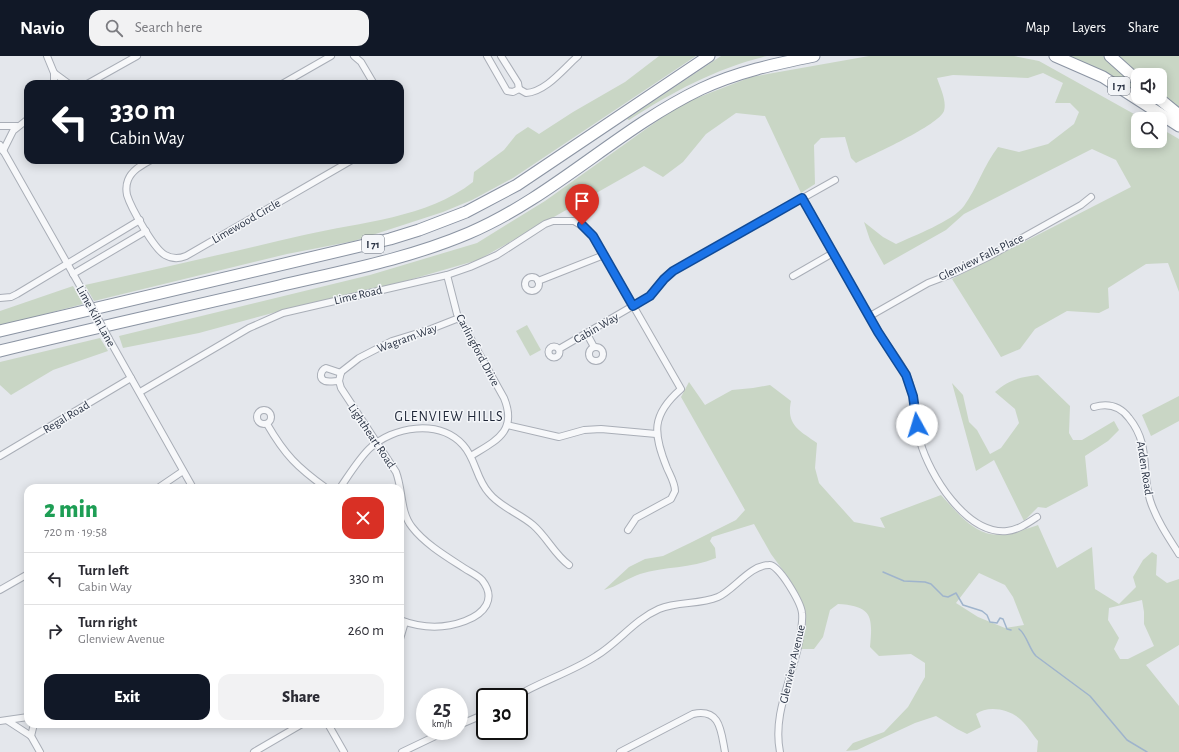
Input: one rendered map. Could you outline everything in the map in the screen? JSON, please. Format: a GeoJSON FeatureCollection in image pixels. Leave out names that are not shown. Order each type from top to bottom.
{"type":"FeatureCollection","features":[{"type":"Feature","properties":{"kind":"highway"},"geometry":{"type":"LineString","coordinates":[[742,72],[749,67],[791,56]]}},
{"type":"Feature","properties":{"kind":"highway","name":"I 71"},"geometry":{"type":"LineString","coordinates":[[0,351],[372,264],[448,241],[495,220],[527,203],[672,105],[699,90],[742,72],[814,56]]}},
{"type":"Feature","properties":{"kind":"highway","name":"I 71"},"geometry":{"type":"LineString","coordinates":[[1055,56],[1103,77],[1179,126]]}},
{"type":"Feature","properties":{"kind":"highway"},"geometry":{"type":"LineString","coordinates":[[1110,56],[1131,75]]}},
{"type":"Feature","properties":{"kind":"highway","name":"I 71"},"geometry":{"type":"LineString","coordinates":[[0,331],[366,246],[443,222],[492,199],[517,185],[707,57]]}},
{"type":"Feature","properties":{"kind":"highway"},"geometry":{"type":"LineString","coordinates":[[1165,104],[1179,115]]}},
{"type":"Feature","properties":{"kind":"street"},"geometry":{"type":"LineString","coordinates":[[47,56],[54,73],[54,80]]}},
{"type":"Feature","properties":{"kind":"street"},"geometry":{"type":"LineString","coordinates":[[94,80],[137,56]]}},
{"type":"Feature","properties":{"kind":"street"},"geometry":{"type":"LineString","coordinates":[[289,80],[331,56]]}},
{"type":"Feature","properties":{"kind":"street"},"geometry":{"type":"LineString","coordinates":[[354,56],[361,62],[372,80]]}},
{"type":"Feature","properties":{"kind":"street"},"geometry":{"type":"LineString","coordinates":[[487,56],[507,91],[513,92],[519,89]]}},
{"type":"Feature","properties":{"kind":"street"},"geometry":{"type":"LineString","coordinates":[[501,56],[518,83],[519,89]]}},
{"type":"Feature","properties":{"kind":"street"},"geometry":{"type":"LineString","coordinates":[[519,89],[526,93],[537,90],[558,75],[578,56]]}},
{"type":"Feature","properties":{"kind":"street"},"geometry":{"type":"LineString","coordinates":[[54,73],[64,80]]}},
{"type":"Feature","properties":{"kind":"street"},"geometry":{"type":"LineString","coordinates":[[2,151],[10,134],[17,126],[24,122]]}},
{"type":"Feature","properties":{"kind":"street"},"geometry":{"type":"LineString","coordinates":[[0,126],[17,126]]}},
{"type":"Feature","properties":{"kind":"street","name":"Lime Kiln Lane"},"geometry":{"type":"LineString","coordinates":[[2,151],[88,300],[191,484]]}},
{"type":"Feature","properties":{"kind":"street","name":"Limewood Circle"},"geometry":{"type":"LineString","coordinates":[[145,164],[135,170],[128,181],[128,197],[146,231],[163,254],[177,258],[186,256],[345,164]]}},
{"type":"Feature","properties":{"kind":"street","name":"Cabin Way"},"geometry":{"type":"LineString","coordinates":[[559,349],[650,296],[664,279],[673,271],[835,180]]}},
{"type":"Feature","properties":{"kind":"street","name":"Glenview Falls Place"},"geometry":{"type":"LineString","coordinates":[[870,316],[928,283],[957,272],[988,257],[1081,205],[1091,197]]}},
{"type":"Feature","properties":{"kind":"street"},"geometry":{"type":"LineString","coordinates":[[802,198],[906,375],[913,396],[920,441],[926,457],[941,486],[952,500],[969,517],[988,528],[1007,531],[1020,527],[1037,517]]}},
{"type":"Feature","properties":{"kind":"street"},"geometry":{"type":"LineString","coordinates":[[0,298],[11,297],[17,294],[61,269],[67,263],[140,220]]}},
{"type":"Feature","properties":{"kind":"street","name":"Lime Road"},"geometry":{"type":"LineString","coordinates":[[140,392],[249,328],[283,313],[447,275],[497,256],[545,224],[553,221],[568,220],[582,225],[593,236],[604,255]]}},
{"type":"Feature","properties":{"kind":"street"},"geometry":{"type":"LineString","coordinates":[[73,274],[146,231]]}},
{"type":"Feature","properties":{"kind":"street"},"geometry":{"type":"LineString","coordinates":[[792,276],[833,253]]}},
{"type":"Feature","properties":{"kind":"street"},"geometry":{"type":"LineString","coordinates":[[538,282],[604,255],[681,389],[667,402],[661,412],[656,427],[657,440],[675,487],[674,494],[671,499],[636,518],[628,530]]}},
{"type":"Feature","properties":{"kind":"street","name":"Carlingford Drive"},"geometry":{"type":"LineString","coordinates":[[447,275],[459,318],[504,398],[508,413],[507,425]]}},
{"type":"Feature","properties":{"kind":"street","name":"Wagram Way"},"geometry":{"type":"LineString","coordinates":[[340,377],[349,365],[380,346],[459,318]]}},
{"type":"Feature","properties":{"kind":"street"},"geometry":{"type":"LineString","coordinates":[[587,334],[594,347]]}},
{"type":"Feature","properties":{"kind":"street","name":"Lightheart Road"},"geometry":{"type":"LineString","coordinates":[[340,377],[340,388],[396,472],[401,484]]}},
{"type":"Feature","properties":{"kind":"street","name":"Regal Road"},"geometry":{"type":"LineString","coordinates":[[0,456],[132,378]]}},
{"type":"Feature","properties":{"kind":"street","name":"Arden Road"},"geometry":{"type":"LineString","coordinates":[[1094,407],[1103,405],[1115,407],[1127,415],[1136,428],[1144,444],[1151,502],[1163,528],[1179,554]]}},
{"type":"Feature","properties":{"kind":"street"},"geometry":{"type":"LineString","coordinates":[[267,424],[288,458],[321,484]]}},
{"type":"Feature","properties":{"kind":"street"},"geometry":{"type":"LineString","coordinates":[[471,456],[497,440],[507,425],[559,437],[584,430],[601,429],[656,434]]}},
{"type":"Feature","properties":{"kind":"street"},"geometry":{"type":"LineString","coordinates":[[343,484],[366,452],[377,443],[398,432],[417,428],[429,429],[452,436],[463,445],[471,456],[478,476],[489,494],[534,526],[560,558],[569,566]]}},
{"type":"Feature","properties":{"kind":"street"},"geometry":{"type":"LineString","coordinates":[[164,484],[183,471]]}},
{"type":"Feature","properties":{"kind":"street","name":"Lightheart Road"},"geometry":{"type":"LineString","coordinates":[[404,510],[412,527],[426,542],[481,580],[488,593],[488,603],[479,615],[448,626],[429,627],[404,621]]}},
{"type":"Feature","properties":{"kind":"street","name":"Glenview Avenue"},"geometry":{"type":"LineString","coordinates":[[528,691],[586,663],[609,646],[634,624],[650,614],[673,605],[717,597],[748,574],[768,565],[777,569],[797,598],[802,614],[797,654],[777,732],[780,752]]}},
{"type":"Feature","properties":{"kind":"street"},"geometry":{"type":"LineString","coordinates":[[0,590],[24,576]]}},
{"type":"Feature","properties":{"kind":"street"},"geometry":{"type":"LineString","coordinates":[[620,752],[693,714],[700,713],[712,715],[718,722],[725,752]]}},
{"type":"Feature","properties":{"kind":"street"},"geometry":{"type":"LineString","coordinates":[[0,721],[24,718]]}},
{"type":"Feature","properties":{"kind":"street"},"geometry":{"type":"LineString","coordinates":[[8,721],[30,736],[40,752]]}},
{"type":"Feature","properties":{"kind":"street"},"geometry":{"type":"LineString","coordinates":[[30,736],[33,728]]}},
{"type":"Feature","properties":{"kind":"street"},"geometry":{"type":"LineString","coordinates":[[254,752],[295,728]]}},
{"type":"Feature","properties":{"kind":"street"},"geometry":{"type":"LineString","coordinates":[[330,728],[344,752]]}},
{"type":"Feature","properties":{"kind":"street"},"geometry":{"type":"LineString","coordinates":[[402,752],[427,740]]}},
{"type":"Feature","properties":{"kind":"green space"},"geometry":{"type":"Polygon","coordinates":[[[659,56],[696,56],[513,178],[472,200],[443,212],[354,241],[287,254],[94,301],[85,285],[304,235],[393,217],[435,204],[455,194],[473,182],[474,172],[504,150],[516,135],[528,127],[539,134],[573,112],[625,82],[659,56]]]}},
{"type":"Feature","properties":{"kind":"green space"},"geometry":{"type":"Polygon","coordinates":[[[721,56],[767,56],[730,67],[695,82],[629,120],[627,119],[721,56]]]}},
{"type":"Feature","properties":{"kind":"green space"},"geometry":{"type":"Polygon","coordinates":[[[869,56],[1014,56],[1039,61],[1131,112],[1131,148],[1167,148],[1167,132],[1179,139],[1179,292],[1168,263],[1146,264],[1108,288],[1109,308],[1099,313],[1067,311],[1035,329],[1020,349],[1001,357],[952,279],[1131,187],[1116,160],[1092,149],[964,214],[946,230],[884,265],[870,240],[864,222],[883,237],[896,244],[942,223],[959,212],[964,206],[998,147],[1019,152],[1048,144],[1074,124],[1079,112],[1070,103],[1055,103],[1063,83],[1043,73],[1028,78],[953,75],[937,78],[945,103],[944,111],[939,117],[930,124],[890,147],[856,163],[851,158],[845,137],[821,138],[814,145],[815,184],[801,193],[765,116],[736,113],[706,134],[683,162],[663,177],[644,166],[478,260],[402,282],[280,311],[199,333],[123,348],[119,336],[370,275],[477,243],[545,201],[681,104],[751,77],[869,56]]]}},
{"type":"Feature","properties":{"kind":"green space"},"geometry":{"type":"Polygon","coordinates":[[[1065,56],[1103,56],[1131,81],[1131,90],[1065,56]]]}},
{"type":"Feature","properties":{"kind":"green space"},"geometry":{"type":"Polygon","coordinates":[[[1117,56],[1179,56],[1179,109],[1167,99],[1167,68],[1131,68],[1117,56]]]}},
{"type":"Feature","properties":{"kind":"green space"},"geometry":{"type":"Polygon","coordinates":[[[73,286],[83,304],[0,326],[0,311],[73,286]]]}},
{"type":"Feature","properties":{"kind":"green space"},"geometry":{"type":"Polygon","coordinates":[[[527,325],[541,350],[530,356],[516,331],[527,325]]]}},
{"type":"Feature","properties":{"kind":"green space"},"geometry":{"type":"Polygon","coordinates":[[[100,338],[108,351],[53,370],[11,395],[0,385],[0,362],[100,338]]]}},
{"type":"Feature","properties":{"kind":"green space"},"geometry":{"type":"Polygon","coordinates":[[[1038,375],[1070,406],[1069,433],[1073,440],[1082,440],[1114,421],[1119,430],[1108,441],[1085,456],[1088,486],[1046,508],[1038,507],[1024,521],[994,460],[976,471],[952,383],[963,395],[969,422],[977,430],[990,454],[1001,448],[1019,423],[1015,409],[995,392],[1015,380],[1038,375]]]}},
{"type":"Feature","properties":{"kind":"green space"},"geometry":{"type":"Polygon","coordinates":[[[689,382],[705,405],[732,390],[770,385],[791,401],[790,416],[795,426],[817,443],[815,468],[819,483],[854,522],[885,528],[880,518],[941,495],[967,522],[973,527],[986,533],[999,535],[1006,534],[1038,525],[1057,568],[1092,547],[1095,589],[1119,604],[1136,587],[1133,577],[1143,560],[1152,552],[1157,555],[1156,575],[1167,583],[1179,579],[1179,645],[1146,665],[1179,706],[1179,752],[1037,752],[1038,741],[1023,721],[1010,713],[998,709],[981,711],[976,714],[981,727],[967,734],[936,716],[915,723],[857,750],[846,751],[853,743],[884,732],[908,707],[925,677],[925,663],[911,654],[879,656],[870,647],[871,627],[868,615],[864,610],[849,605],[838,604],[830,610],[823,637],[814,649],[800,649],[806,623],[803,604],[790,580],[771,554],[754,524],[712,537],[710,541],[715,548],[716,558],[687,566],[649,571],[604,590],[629,567],[645,559],[663,556],[690,543],[736,520],[745,510],[681,397],[689,382]],[[979,573],[956,603],[978,617],[1005,628],[1024,625],[1013,597],[1005,585],[979,573]],[[1142,600],[1109,608],[1108,620],[1119,638],[1114,649],[1120,659],[1128,659],[1154,646],[1144,624],[1142,600]]]}},
{"type":"Feature","properties":{"kind":"green space"},"geometry":{"type":"Polygon","coordinates":[[[1179,396],[1179,421],[1151,436],[1142,415],[1179,396]]]}},
{"type":"Feature","properties":{"kind":"waterway"},"geometry":{"type":"LineString","coordinates":[[883,572],[904,581],[925,582],[931,584],[943,596],[948,597],[956,593],[963,605],[982,611],[987,615],[990,622],[997,623],[1000,618],[1003,619],[1007,629],[1011,630]]}},
{"type":"Feature","properties":{"kind":"waterway"},"geometry":{"type":"LineString","coordinates":[[1019,629],[1036,656],[1090,696],[1127,740],[1147,752]]}},
{"type":"Feature","properties":{"kind":"district","name":"GLENVIEW HILLS"},"geometry":{"type":"Point","coordinates":[449,417]}},
{"type":"Feature","properties":{"kind":"route"},"geometry":{"type":"LineString","coordinates":[[582,225],[593,236],[633,306],[655,292],[666,276],[673,271],[802,198],[878,332],[906,375],[915,405],[917,425]]}}]}
